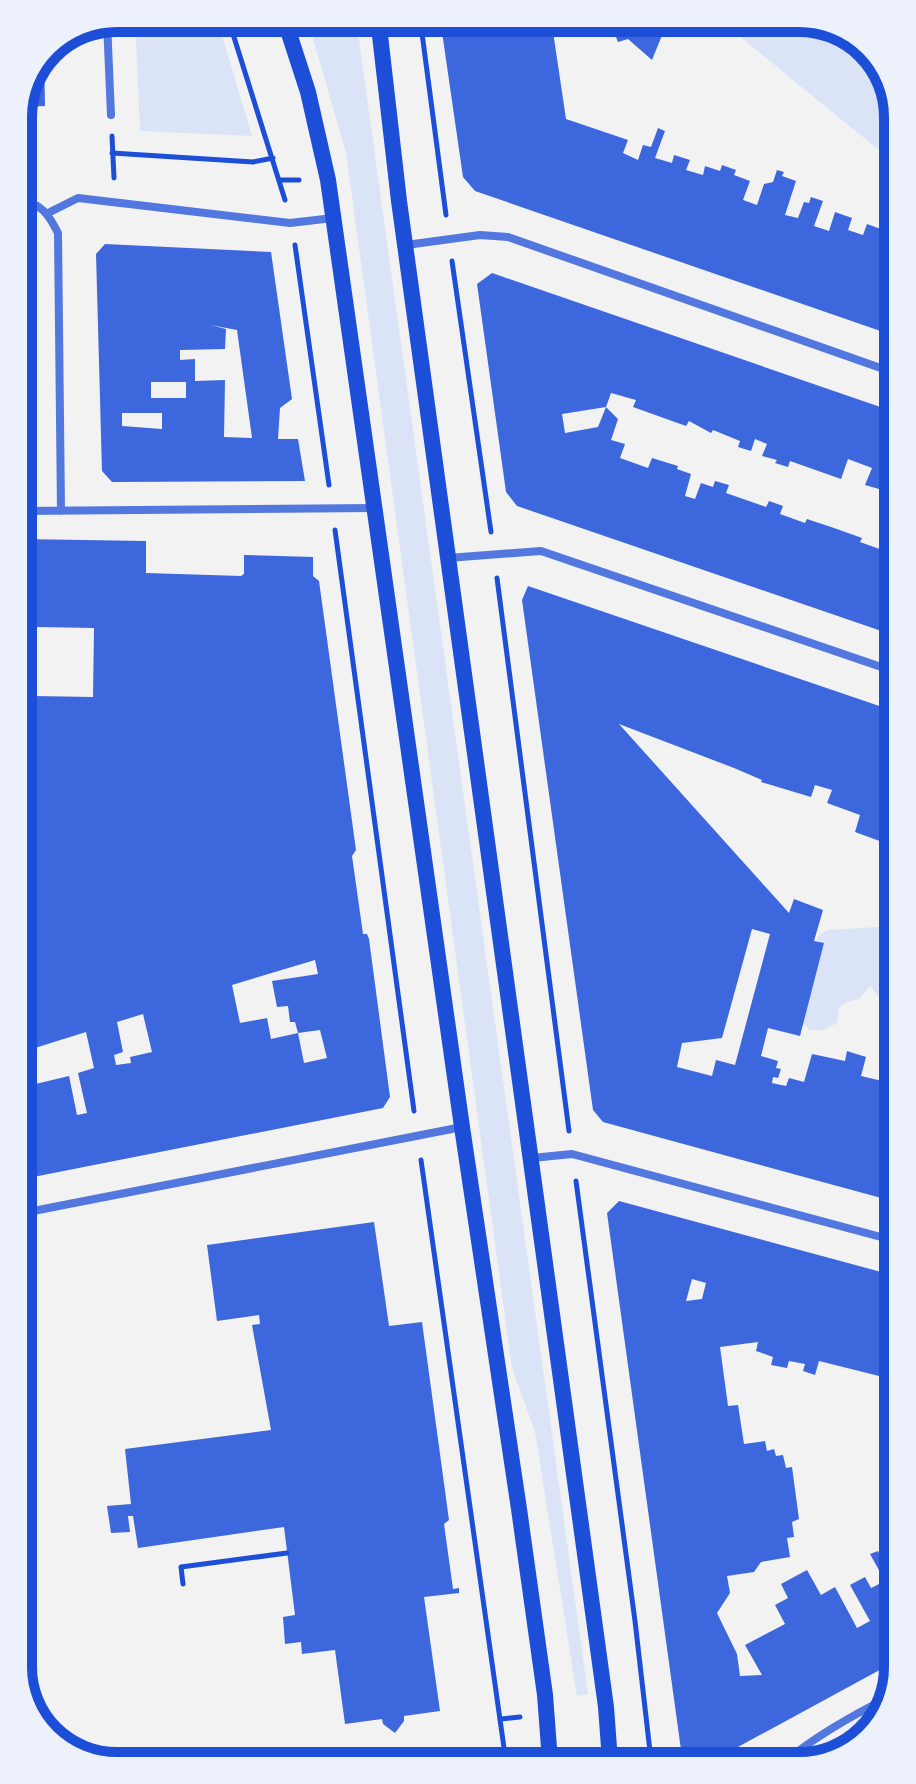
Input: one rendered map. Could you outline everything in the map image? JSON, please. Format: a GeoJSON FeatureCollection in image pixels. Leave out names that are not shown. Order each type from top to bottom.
{"type":"FeatureCollection","features":[{"type":"Feature","properties":{"kind":"main road"},"geometry":{"type":"LineString","coordinates":[[288,32],[311,103],[328,180],[537,1633],[549,1752]]}},
{"type":"Feature","properties":{"kind":"main road"},"geometry":{"type":"LineString","coordinates":[[380,32],[397,181],[606,1707],[609,1752]]}},
{"type":"Feature","properties":{"kind":"street"},"geometry":{"type":"LineString","coordinates":[[107,33],[111,115]]}},
{"type":"Feature","properties":{"kind":"street"},"geometry":{"type":"LineString","coordinates":[[48,213],[78,198],[290,223],[333,218]]}},
{"type":"Feature","properties":{"kind":"street"},"geometry":{"type":"LineString","coordinates":[[32,203],[48,213],[58,233],[61,511]]}},
{"type":"Feature","properties":{"kind":"street"},"geometry":{"type":"LineString","coordinates":[[406,245],[480,235],[508,237],[884,369]]}},
{"type":"Feature","properties":{"kind":"street"},"geometry":{"type":"LineString","coordinates":[[32,511],[374,508]]}},
{"type":"Feature","properties":{"kind":"street"},"geometry":{"type":"LineString","coordinates":[[448,558],[541,551],[884,668]]}},
{"type":"Feature","properties":{"kind":"street"},"geometry":{"type":"LineString","coordinates":[[32,1211],[462,1127]]}},
{"type":"Feature","properties":{"kind":"street"},"geometry":{"type":"LineString","coordinates":[[532,1158],[572,1154],[884,1238]]}},
{"type":"Feature","properties":{"kind":"street"},"geometry":{"type":"LineString","coordinates":[[797,1752],[874,1705]]}},
{"type":"Feature","properties":{"kind":"path"},"geometry":{"type":"LineString","coordinates":[[232,32],[280,180],[300,274],[505,1752]]}},
{"type":"Feature","properties":{"kind":"path"},"geometry":{"type":"LineString","coordinates":[[422,32],[494,554],[650,1752]]}},
{"type":"Feature","properties":{"kind":"path"},"geometry":{"type":"LineString","coordinates":[[111,115],[115,202]]}},
{"type":"Feature","properties":{"kind":"path"},"geometry":{"type":"LineString","coordinates":[[112,153],[253,162],[273,158]]}},
{"type":"Feature","properties":{"kind":"path"},"geometry":{"type":"LineString","coordinates":[[280,180],[328,180]]}},
{"type":"Feature","properties":{"kind":"path"},"geometry":{"type":"LineString","coordinates":[[397,181],[442,181]]}},
{"type":"Feature","properties":{"kind":"path"},"geometry":{"type":"LineString","coordinates":[[183,1584],[181,1567],[287,1553]]}},
{"type":"Feature","properties":{"kind":"path"},"geometry":{"type":"LineString","coordinates":[[501,1719],[518,1717]]}},
{"type":"Feature","properties":{"kind":"shaded area"},"geometry":{"type":"Polygon","coordinates":[[[136,32],[221,32],[252,136],[140,131],[136,32]]]}},
{"type":"Feature","properties":{"kind":"shaded area"},"geometry":{"type":"Polygon","coordinates":[[[311,32],[358,32],[588,1694],[577,1696],[535,1432],[512,1368],[346,153],[311,32]]]}},
{"type":"Feature","properties":{"kind":"shaded area"},"geometry":{"type":"Polygon","coordinates":[[[734,32],[804,32],[831,38],[851,50],[866,65],[878,85],[884,117],[884,154],[734,32]]]}},
{"type":"Feature","properties":{"kind":"shaded area"},"geometry":{"type":"Polygon","coordinates":[[[884,927],[884,1018],[879,997],[870,986],[859,999],[839,1008],[837,1023],[824,1030],[810,1030],[799,1020],[818,936],[827,930],[884,927]]]}},
{"type":"Feature","properties":{"kind":"building"},"geometry":{"type":"Polygon","coordinates":[[[442,32],[553,32],[566,119],[628,140],[623,153],[638,160],[643,145],[651,147],[658,128],[665,131],[655,158],[672,163],[674,155],[690,160],[686,170],[703,175],[705,166],[720,171],[722,165],[736,170],[734,175],[750,181],[743,200],[757,205],[764,184],[773,182],[777,170],[784,172],[782,176],[796,181],[785,215],[798,218],[804,202],[809,203],[811,197],[823,201],[814,226],[829,231],[835,212],[852,218],[848,230],[863,235],[867,224],[884,230],[884,332],[475,191],[463,177],[442,32]]]}},
{"type":"Feature","properties":{"kind":"building"},"geometry":{"type":"Polygon","coordinates":[[[614,32],[663,32],[652,60],[628,39],[618,42],[614,32]]]}},
{"type":"Feature","properties":{"kind":"building"},"geometry":{"type":"Polygon","coordinates":[[[44,74],[45,106],[33,106],[44,74]]]}},
{"type":"Feature","properties":{"kind":"building"},"geometry":{"type":"Polygon","coordinates":[[[105,244],[271,252],[292,399],[280,408],[278,439],[298,439],[305,481],[112,482],[102,471],[96,254],[105,244]],[[210,325],[226,329],[225,349],[180,350],[180,360],[195,359],[195,381],[225,380],[224,437],[252,438],[237,330],[210,325]],[[151,382],[151,398],[186,398],[186,382],[151,382]],[[122,413],[122,426],[162,429],[162,413],[122,413]]]}},
{"type":"Feature","properties":{"kind":"building"},"geometry":{"type":"Polygon","coordinates":[[[492,273],[884,408],[884,490],[865,485],[872,468],[848,459],[841,479],[790,461],[788,467],[775,463],[777,460],[762,456],[767,444],[755,439],[751,451],[738,447],[740,441],[713,430],[711,433],[689,421],[686,426],[633,407],[636,400],[611,393],[606,407],[618,419],[611,440],[625,444],[620,458],[648,468],[652,458],[678,466],[677,469],[691,474],[685,496],[695,499],[701,483],[713,487],[715,481],[729,485],[726,493],[766,507],[769,501],[783,506],[780,514],[805,523],[807,519],[834,528],[862,538],[860,542],[884,551],[884,632],[517,506],[506,492],[477,284],[492,273]],[[606,407],[562,414],[565,433],[598,427],[606,407]]]}},
{"type":"Feature","properties":{"kind":"building"},"geometry":{"type":"Polygon","coordinates":[[[32,539],[146,541],[146,573],[241,576],[244,574],[244,555],[313,557],[313,576],[319,581],[356,850],[352,856],[363,934],[367,934],[369,939],[390,1097],[383,1108],[32,1177],[32,1085],[69,1076],[77,1115],[87,1113],[78,1073],[94,1068],[86,1032],[32,1049],[32,696],[93,697],[94,628],[37,627],[36,654],[32,654],[32,539]],[[315,960],[232,985],[240,1023],[267,1018],[271,1039],[298,1033],[295,1022],[290,1022],[288,1006],[277,1007],[272,981],[318,974],[315,960]],[[143,1014],[117,1022],[123,1052],[114,1055],[116,1065],[131,1063],[130,1057],[152,1052],[143,1014]],[[320,1030],[298,1033],[304,1063],[327,1058],[320,1030]]]}},
{"type":"Feature","properties":{"kind":"building"},"geometry":{"type":"Polygon","coordinates":[[[528,586],[884,708],[884,843],[855,832],[860,815],[827,803],[832,790],[815,785],[811,797],[761,782],[734,768],[619,724],[789,913],[794,899],[823,910],[814,941],[824,943],[800,1036],[768,1028],[761,1056],[778,1061],[776,1068],[781,1069],[778,1078],[773,1077],[772,1083],[786,1086],[789,1078],[804,1082],[812,1054],[845,1061],[847,1051],[866,1057],[861,1076],[884,1081],[884,1199],[603,1122],[593,1110],[522,600],[528,586]],[[752,929],[722,1038],[682,1043],[677,1067],[712,1076],[716,1060],[735,1065],[770,934],[752,929]]]}},
{"type":"Feature","properties":{"kind":"building"},"geometry":{"type":"Polygon","coordinates":[[[619,1201],[884,1273],[884,1377],[819,1361],[815,1375],[803,1371],[805,1364],[789,1361],[787,1368],[771,1365],[773,1357],[756,1351],[758,1342],[720,1347],[728,1406],[738,1405],[744,1444],[765,1441],[767,1451],[774,1449],[776,1456],[783,1455],[786,1468],[792,1467],[799,1519],[792,1522],[794,1537],[787,1538],[790,1557],[761,1562],[754,1572],[727,1576],[730,1593],[717,1613],[737,1654],[740,1676],[762,1675],[745,1645],[785,1624],[775,1605],[788,1598],[781,1584],[807,1570],[821,1595],[835,1587],[857,1628],[870,1621],[850,1585],[865,1577],[871,1588],[884,1582],[884,1668],[729,1752],[681,1752],[607,1213],[619,1201]],[[692,1279],[686,1301],[702,1299],[706,1283],[692,1279]]]}},
{"type":"Feature","properties":{"kind":"building"},"geometry":{"type":"Polygon","coordinates":[[[374,1222],[389,1326],[422,1322],[449,1520],[444,1524],[453,1589],[459,1588],[459,1593],[424,1597],[440,1711],[404,1716],[395,1733],[383,1724],[382,1719],[345,1724],[335,1650],[302,1654],[301,1642],[285,1644],[283,1617],[295,1615],[284,1527],[138,1548],[133,1516],[128,1516],[130,1532],[111,1533],[107,1506],[131,1504],[125,1449],[271,1430],[252,1325],[260,1324],[259,1315],[217,1321],[207,1245],[374,1222]]]}},
{"type":"Feature","properties":{"kind":"building"},"geometry":{"type":"Polygon","coordinates":[[[878,1551],[884,1579],[870,1554],[878,1551]]]}}]}
